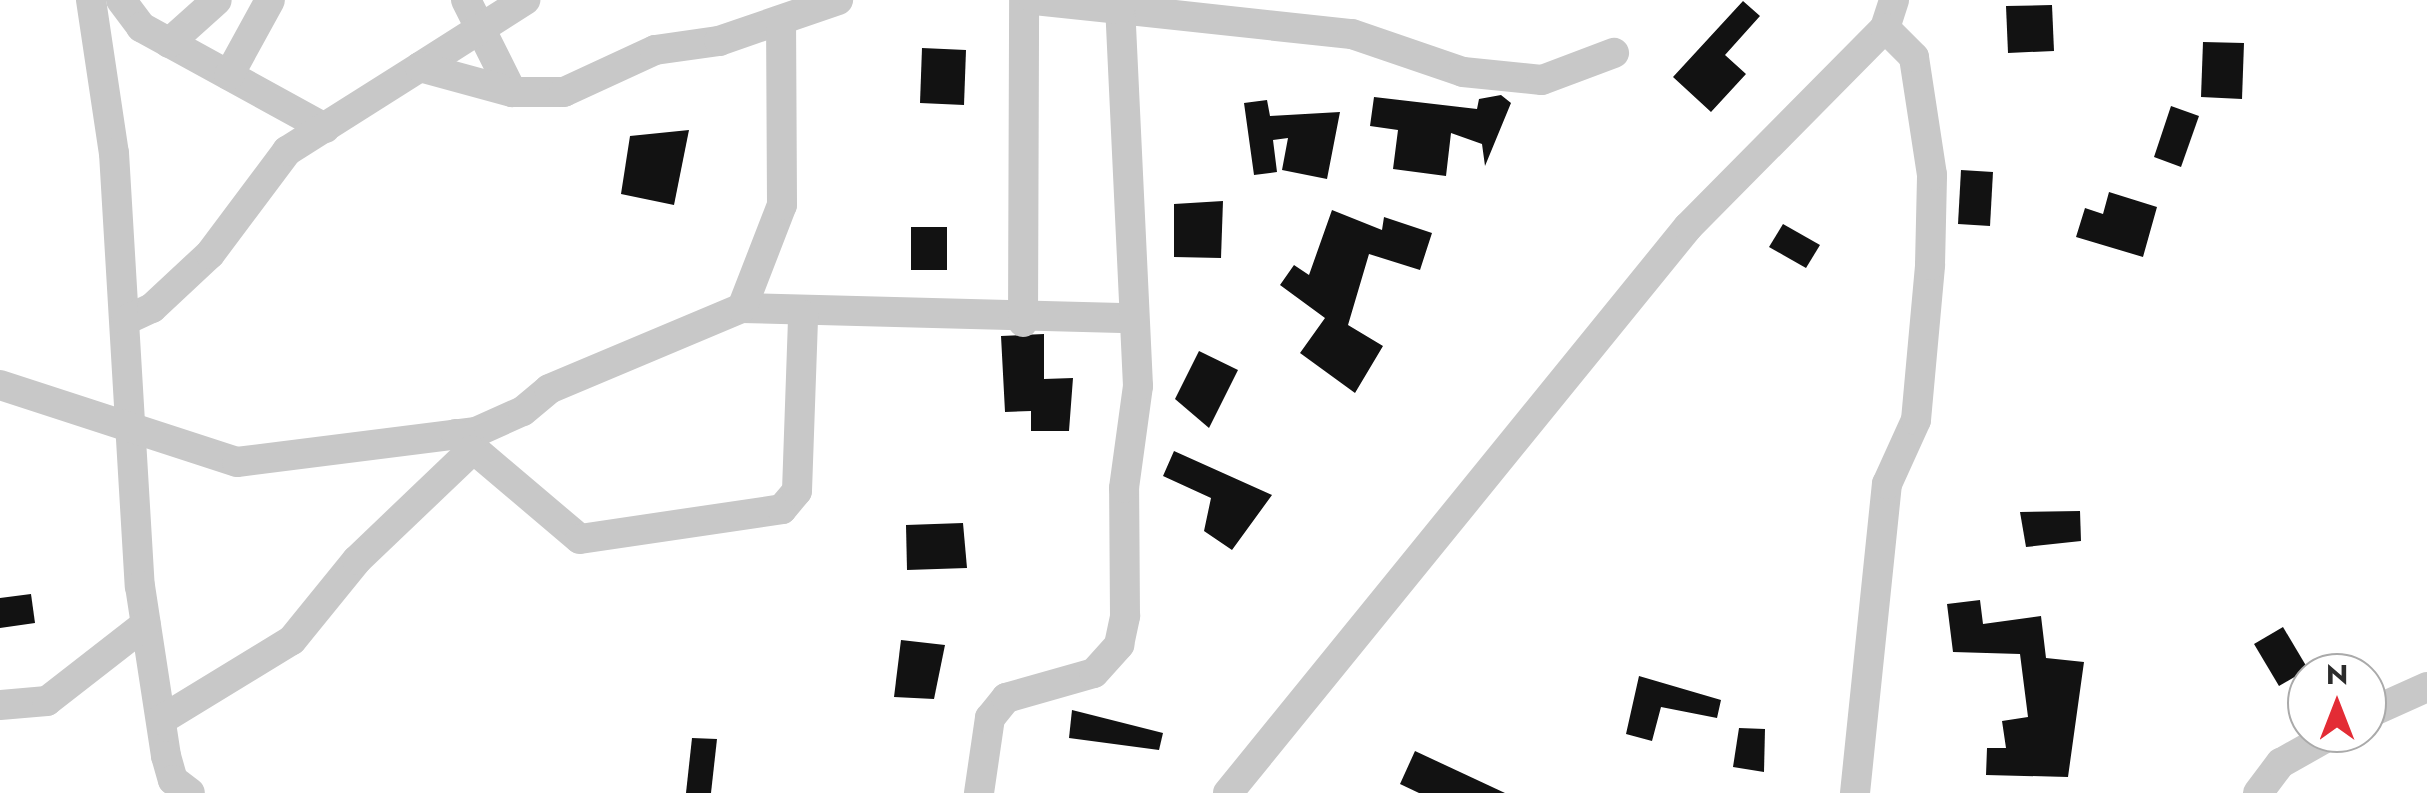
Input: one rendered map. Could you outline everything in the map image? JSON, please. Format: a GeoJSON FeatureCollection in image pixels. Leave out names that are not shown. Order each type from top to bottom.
{"type":"FeatureCollection","features":[{"type":"Feature","properties":{"kind":"street"},"geometry":{"type":"LineString","coordinates":[[92,0],[126,320],[125,426],[146,624],[177,789]]}},
{"type":"Feature","properties":{"kind":"street"},"geometry":{"type":"LineString","coordinates":[[122,0],[141,28],[325,128]]}},
{"type":"Feature","properties":{"kind":"street"},"geometry":{"type":"LineString","coordinates":[[169,43],[217,0]]}},
{"type":"Feature","properties":{"kind":"street"},"geometry":{"type":"LineString","coordinates":[[229,76],[270,0]]}},
{"type":"Feature","properties":{"kind":"street"},"geometry":{"type":"LineString","coordinates":[[466,0],[484,25],[512,92]]}},
{"type":"Feature","properties":{"kind":"street"},"geometry":{"type":"LineString","coordinates":[[126,320],[152,308],[210,254],[287,151],[525,0]]}},
{"type":"Feature","properties":{"kind":"street"},"geometry":{"type":"LineString","coordinates":[[420,68],[512,92],[592,86],[655,50],[781,23],[838,0]]}},
{"type":"Feature","properties":{"kind":"street"},"geometry":{"type":"LineString","coordinates":[[1022,322],[1024,0]]}},
{"type":"Feature","properties":{"kind":"street"},"geometry":{"type":"LineString","coordinates":[[1034,0],[1352,34],[1462,72],[1542,80],[1614,53]]}},
{"type":"Feature","properties":{"kind":"street"},"geometry":{"type":"LineString","coordinates":[[979,793],[990,718],[1006,698],[1094,673],[1119,646],[1124,488],[1138,386],[1120,10]]}},
{"type":"Feature","properties":{"kind":"street"},"geometry":{"type":"LineString","coordinates":[[1228,793],[1688,227],[1889,14],[1914,58],[1932,174],[1930,265],[1916,420],[1887,484],[1855,793]]}},
{"type":"Feature","properties":{"kind":"street"},"geometry":{"type":"LineString","coordinates":[[742,308],[782,205],[781,23]]}},
{"type":"Feature","properties":{"kind":"street"},"geometry":{"type":"LineString","coordinates":[[0,385],[236,462],[464,443],[742,308],[802,315],[1022,322],[1132,318]]}},
{"type":"Feature","properties":{"kind":"street"},"geometry":{"type":"LineString","coordinates":[[464,443],[580,540],[782,509],[797,492],[802,315]]}},
{"type":"Feature","properties":{"kind":"street"},"geometry":{"type":"LineString","coordinates":[[162,720],[292,640],[357,560],[464,443]]}},
{"type":"Feature","properties":{"kind":"street"},"geometry":{"type":"LineString","coordinates":[[0,705],[47,701],[146,624]]}},
{"type":"Feature","properties":{"kind":"street"},"geometry":{"type":"LineString","coordinates":[[2387,705],[2427,687]]}},
{"type":"Feature","properties":{"kind":"street"},"geometry":{"type":"LineString","coordinates":[[2258,793],[2281,763],[2299,753]]}},
{"type":"Feature","properties":{"kind":"building"},"geometry":{"type":"Polygon","coordinates":[[[1743,1],[1760,16],[1725,55],[1746,74],[1711,112],[1673,77],[1743,1]]]}},
{"type":"Feature","properties":{"kind":"building"},"geometry":{"type":"Polygon","coordinates":[[[2052,5],[2054,51],[2008,53],[2006,6],[2052,5]]]}},
{"type":"Feature","properties":{"kind":"building"},"geometry":{"type":"Polygon","coordinates":[[[2203,42],[2244,43],[2242,99],[2201,97],[2203,42]]]}},
{"type":"Feature","properties":{"kind":"building"},"geometry":{"type":"Polygon","coordinates":[[[922,48],[966,50],[964,105],[920,103],[922,48]]]}},
{"type":"Feature","properties":{"kind":"building"},"geometry":{"type":"Polygon","coordinates":[[[1501,95],[1511,103],[1485,166],[1482,144],[1451,133],[1446,176],[1393,169],[1398,130],[1370,126],[1374,97],[1477,109],[1479,99],[1501,95]]]}},
{"type":"Feature","properties":{"kind":"building"},"geometry":{"type":"Polygon","coordinates":[[[1267,100],[1270,116],[1340,112],[1327,179],[1282,170],[1288,138],[1273,140],[1277,172],[1254,175],[1244,103],[1267,100]]]}},
{"type":"Feature","properties":{"kind":"building"},"geometry":{"type":"Polygon","coordinates":[[[2171,106],[2199,116],[2181,167],[2154,157],[2171,106]]]}},
{"type":"Feature","properties":{"kind":"building"},"geometry":{"type":"Polygon","coordinates":[[[689,130],[674,205],[621,194],[630,136],[689,130]]]}},
{"type":"Feature","properties":{"kind":"building"},"geometry":{"type":"Polygon","coordinates":[[[1961,170],[1993,172],[1990,226],[1958,224],[1961,170]]]}},
{"type":"Feature","properties":{"kind":"building"},"geometry":{"type":"Polygon","coordinates":[[[2109,192],[2157,207],[2143,257],[2076,237],[2085,208],[2103,214],[2109,192]]]}},
{"type":"Feature","properties":{"kind":"building"},"geometry":{"type":"Polygon","coordinates":[[[1223,201],[1221,258],[1174,257],[1174,204],[1223,201]]]}},
{"type":"Feature","properties":{"kind":"building"},"geometry":{"type":"Polygon","coordinates":[[[1332,210],[1382,230],[1384,217],[1432,233],[1420,270],[1369,254],[1348,325],[1383,346],[1355,393],[1300,353],[1325,318],[1280,285],[1294,265],[1309,275],[1332,210]]]}},
{"type":"Feature","properties":{"kind":"building"},"geometry":{"type":"Polygon","coordinates":[[[1783,224],[1820,245],[1806,268],[1769,247],[1783,224]]]}},
{"type":"Feature","properties":{"kind":"building"},"geometry":{"type":"Polygon","coordinates":[[[911,227],[947,227],[947,270],[911,270],[911,227]]]}},
{"type":"Feature","properties":{"kind":"building"},"geometry":{"type":"Polygon","coordinates":[[[1044,334],[1044,379],[1073,378],[1069,431],[1031,431],[1031,411],[1005,412],[1001,336],[1044,334]]]}},
{"type":"Feature","properties":{"kind":"building"},"geometry":{"type":"Polygon","coordinates":[[[1199,351],[1238,370],[1209,428],[1175,399],[1199,351]]]}},
{"type":"Feature","properties":{"kind":"building"},"geometry":{"type":"Polygon","coordinates":[[[1174,451],[1272,495],[1232,550],[1204,531],[1211,498],[1163,476],[1174,451]]]}},
{"type":"Feature","properties":{"kind":"building"},"geometry":{"type":"Polygon","coordinates":[[[2080,511],[2081,541],[2026,547],[2020,512],[2080,511]]]}},
{"type":"Feature","properties":{"kind":"building"},"geometry":{"type":"Polygon","coordinates":[[[963,523],[967,568],[907,570],[906,525],[963,523]]]}},
{"type":"Feature","properties":{"kind":"building"},"geometry":{"type":"Polygon","coordinates":[[[31,594],[35,623],[0,628],[0,598],[31,594]]]}},
{"type":"Feature","properties":{"kind":"building"},"geometry":{"type":"Polygon","coordinates":[[[1980,600],[1983,624],[2041,616],[2046,658],[2084,662],[2068,777],[1986,775],[1987,748],[2006,748],[2002,721],[2028,717],[2020,654],[1953,652],[1947,604],[1980,600]]]}},
{"type":"Feature","properties":{"kind":"building"},"geometry":{"type":"Polygon","coordinates":[[[2283,627],[2298,653],[2287,653],[2287,681],[2279,686],[2254,644],[2283,627]]]}},
{"type":"Feature","properties":{"kind":"building"},"geometry":{"type":"Polygon","coordinates":[[[901,640],[945,645],[934,699],[894,697],[901,640]]]}},
{"type":"Feature","properties":{"kind":"building"},"geometry":{"type":"Polygon","coordinates":[[[1639,676],[1721,700],[1717,718],[1661,707],[1652,741],[1626,734],[1639,676]]]}},
{"type":"Feature","properties":{"kind":"building"},"geometry":{"type":"Polygon","coordinates":[[[1072,710],[1163,733],[1159,750],[1069,738],[1072,710]]]}},
{"type":"Feature","properties":{"kind":"building"},"geometry":{"type":"Polygon","coordinates":[[[1739,728],[1765,729],[1764,772],[1733,767],[1739,728]]]}},
{"type":"Feature","properties":{"kind":"building"},"geometry":{"type":"Polygon","coordinates":[[[692,738],[717,739],[711,793],[686,793],[692,738]]]}},
{"type":"Feature","properties":{"kind":"building"},"geometry":{"type":"Polygon","coordinates":[[[1415,751],[1505,793],[1419,793],[1400,784],[1415,751]]]}}]}
